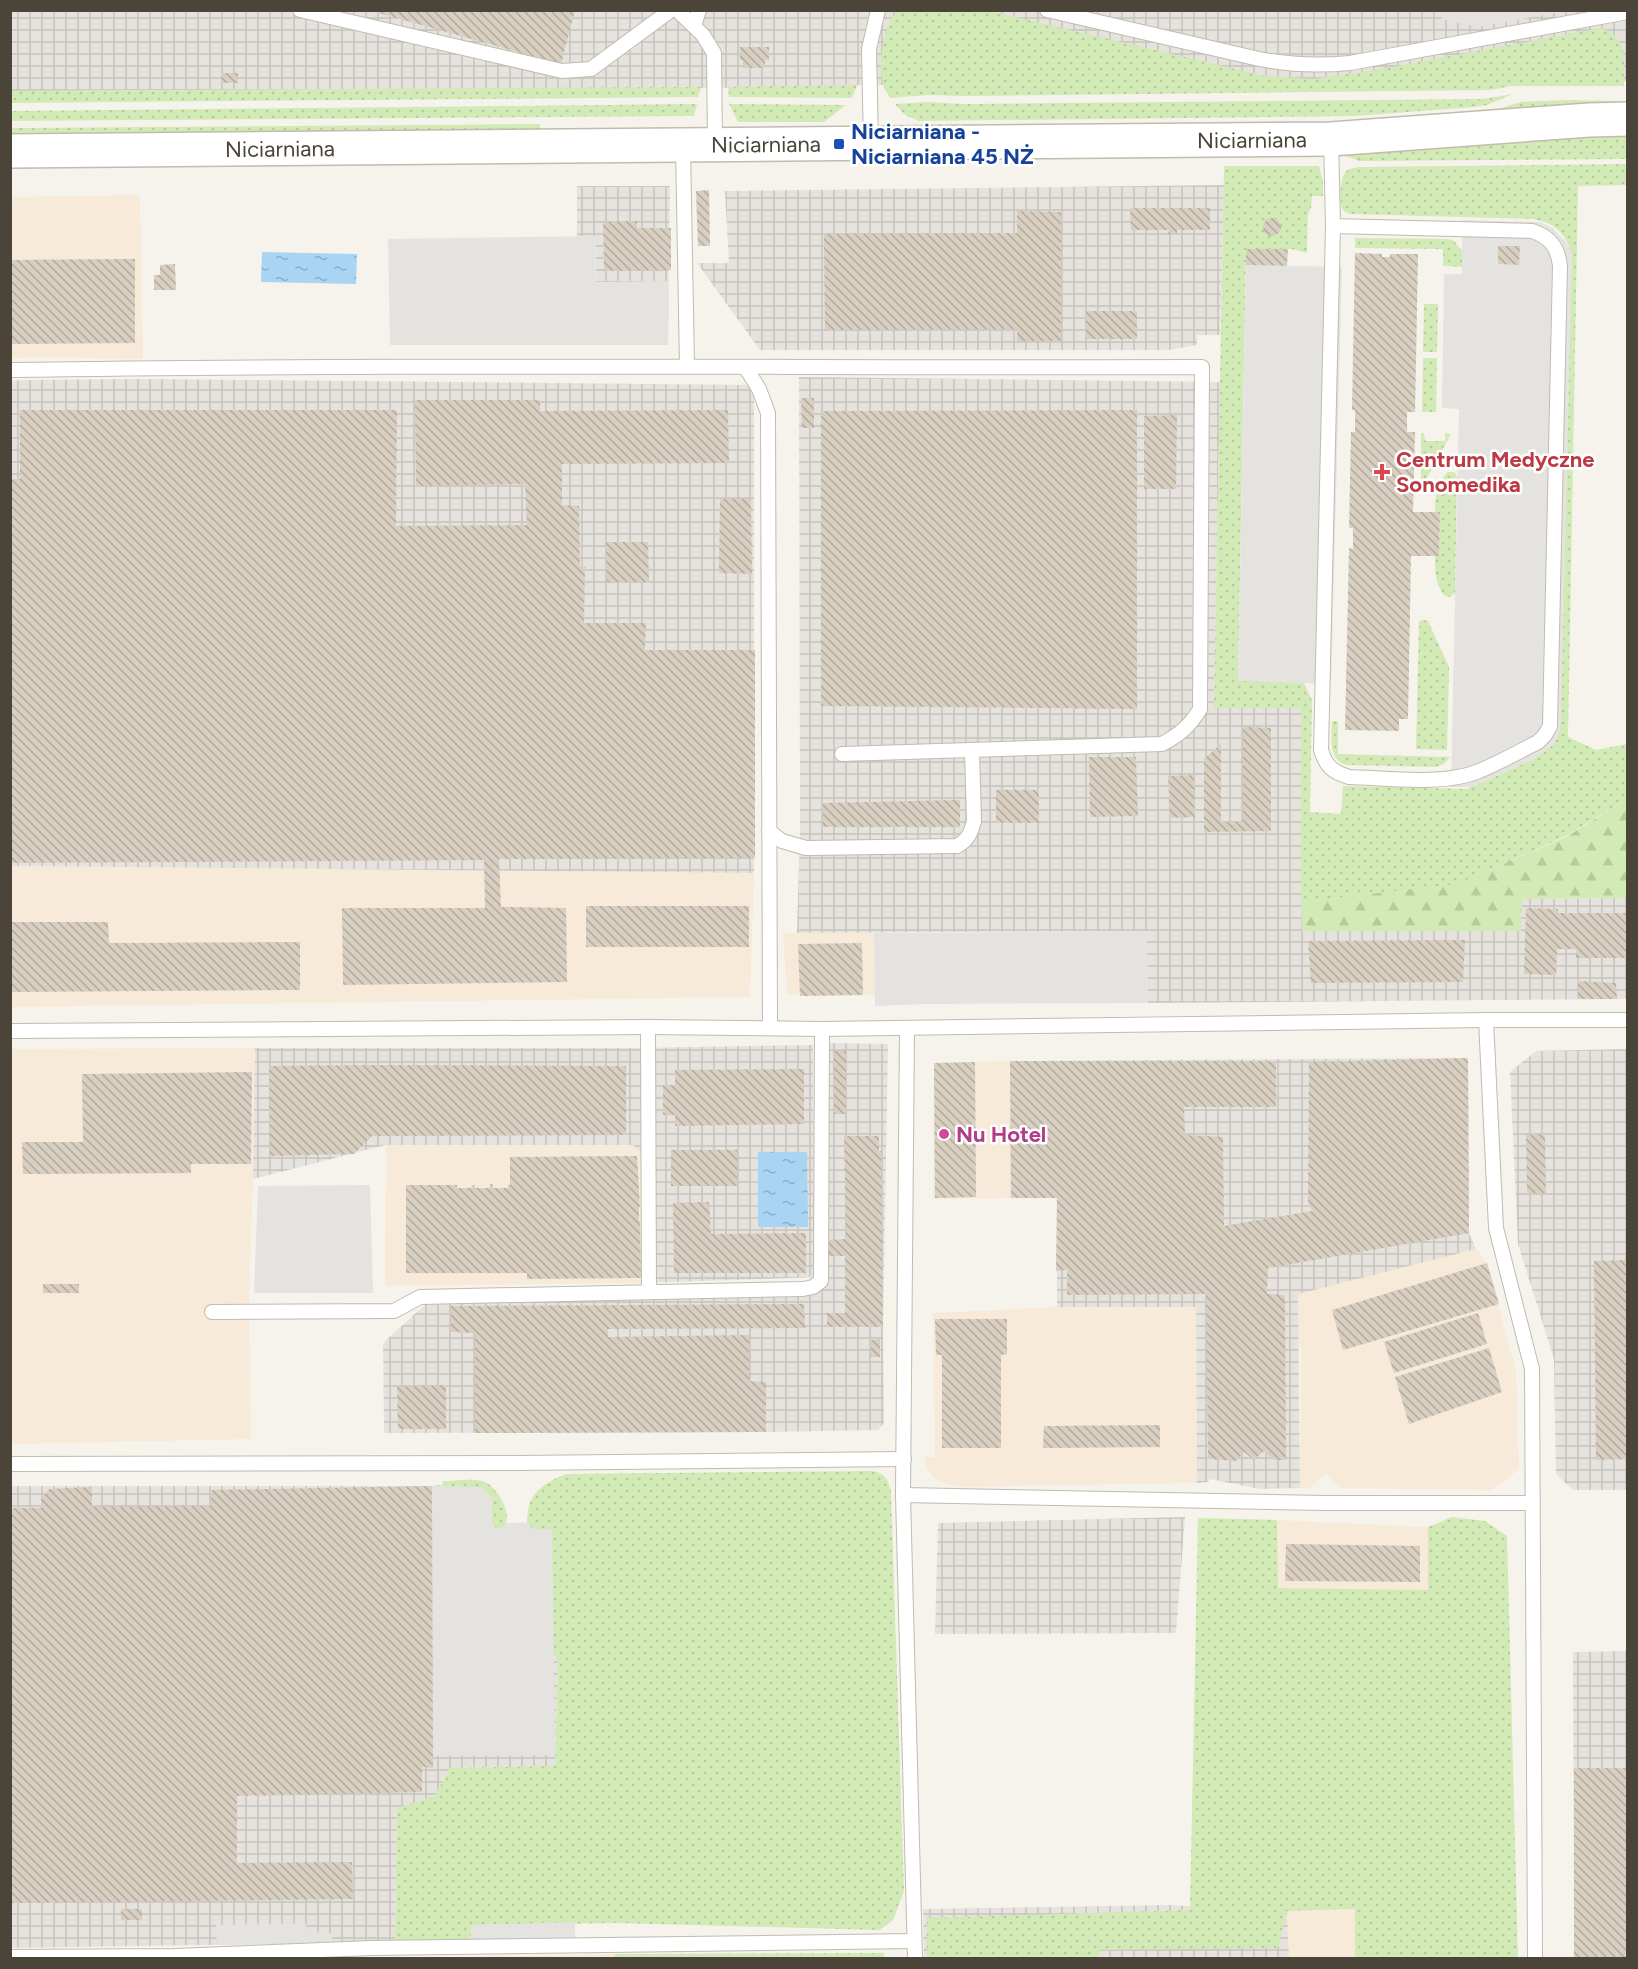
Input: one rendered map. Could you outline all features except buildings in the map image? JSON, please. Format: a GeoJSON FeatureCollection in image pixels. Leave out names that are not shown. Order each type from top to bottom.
{"type":"FeatureCollection","features":[{"type":"Feature","properties":{"kind":"street","name":"Niciarniana"},"geometry":{"type":"LineString","coordinates":[[10,151],[1331,139],[1589,120],[1628,120]]}},
{"type":"Feature","properties":{"kind":"lane"},"geometry":{"type":"LineString","coordinates":[[300,10],[562,71],[591,69],[671,10]]}},
{"type":"Feature","properties":{"kind":"lane"},"geometry":{"type":"LineString","coordinates":[[677,10],[703,35],[714,53],[699,146],[687,366]]}},
{"type":"Feature","properties":{"kind":"lane"},"geometry":{"type":"LineString","coordinates":[[694,26],[699,10]]}},
{"type":"Feature","properties":{"kind":"lane"},"geometry":{"type":"LineString","coordinates":[[871,144],[869,49],[879,10]]}},
{"type":"Feature","properties":{"kind":"lane"},"geometry":{"type":"LineString","coordinates":[[1047,10],[1259,59],[1291,65],[1323,66],[1628,12]]}},
{"type":"Feature","properties":{"kind":"lane"},"geometry":{"type":"LineString","coordinates":[[1331,139],[1333,226],[1321,750],[1324,763],[1334,772],[1349,777],[1444,779],[1463,776],[1478,772],[1538,742],[1550,726],[1559,253],[1553,243],[1543,234],[1532,231],[1333,226]]}},
{"type":"Feature","properties":{"kind":"lane"},"geometry":{"type":"LineString","coordinates":[[10,370],[441,366],[1202,368],[1200,709],[1192,723],[1179,735],[1162,744],[842,754]]}},
{"type":"Feature","properties":{"kind":"lane"},"geometry":{"type":"LineString","coordinates":[[746,368],[759,389],[768,413],[770,1028]]}},
{"type":"Feature","properties":{"kind":"lane"},"geometry":{"type":"LineString","coordinates":[[769,831],[782,841],[806,848],[957,846],[966,842],[972,832],[974,821],[972,751]]}},
{"type":"Feature","properties":{"kind":"lane"},"geometry":{"type":"LineString","coordinates":[[1486,1020],[1496,1228],[1532,1369],[1535,1959]]}},
{"type":"Feature","properties":{"kind":"lane"},"geometry":{"type":"LineString","coordinates":[[10,1031],[822,1029],[1628,1020]]}},
{"type":"Feature","properties":{"kind":"lane"},"geometry":{"type":"LineString","coordinates":[[648,1028],[649,1292]]}},
{"type":"Feature","properties":{"kind":"lane"},"geometry":{"type":"LineString","coordinates":[[907,1028],[903,1495],[915,1959]]}},
{"type":"Feature","properties":{"kind":"lane"},"geometry":{"type":"LineString","coordinates":[[212,1311],[394,1311],[420,1297],[813,1287],[820,1281],[822,1029]]}},
{"type":"Feature","properties":{"kind":"lane"},"geometry":{"type":"LineString","coordinates":[[10,1464],[904,1460]]}},
{"type":"Feature","properties":{"kind":"lane"},"geometry":{"type":"LineString","coordinates":[[903,1495],[1325,1503],[1532,1503]]}},
{"type":"Feature","properties":{"kind":"lane"},"geometry":{"type":"LineString","coordinates":[[10,1957],[175,1956],[372,1948],[914,1941]]}},
{"type":"Feature","properties":{"kind":"shaded area"},"geometry":{"type":"Polygon","coordinates":[[[1444,10],[1566,11],[1477,27],[1442,19],[1444,10]]]}},
{"type":"Feature","properties":{"kind":"shaded area"},"geometry":{"type":"Polygon","coordinates":[[[1627,10],[1628,81],[1452,87],[1444,85],[870,85],[714,88],[11,91],[10,11],[1627,10]]]}},
{"type":"Feature","properties":{"kind":"shaded area"},"geometry":{"type":"Polygon","coordinates":[[[1224,185],[1220,335],[1197,335],[1197,345],[1169,350],[760,350],[697,263],[729,263],[725,191],[1224,185]]]}},
{"type":"Feature","properties":{"kind":"shaded area"},"geometry":{"type":"Polygon","coordinates":[[[577,186],[670,186],[668,345],[595,344],[596,236],[577,236],[577,186]]]}},
{"type":"Feature","properties":{"kind":"shaded area"},"geometry":{"type":"Polygon","coordinates":[[[140,195],[143,359],[31,357],[11,359],[10,197],[140,195]]]}},
{"type":"Feature","properties":{"kind":"shaded area"},"geometry":{"type":"Polygon","coordinates":[[[1462,220],[1540,222],[1552,228],[1566,242],[1572,253],[1559,734],[1554,744],[1534,759],[1471,787],[1451,787],[1459,409],[1442,408],[1444,274],[1462,274],[1462,220]]]}},
{"type":"Feature","properties":{"kind":"shaded area"},"geometry":{"type":"Polygon","coordinates":[[[596,236],[595,282],[669,281],[668,345],[390,345],[388,239],[596,236]]]}},
{"type":"Feature","properties":{"kind":"shaded area"},"geometry":{"type":"Polygon","coordinates":[[[1246,265],[1342,267],[1331,684],[1238,681],[1246,265]]]}},
{"type":"Feature","properties":{"kind":"shaded area"},"geometry":{"type":"Polygon","coordinates":[[[799,377],[1220,382],[1214,707],[1301,708],[1302,930],[1520,931],[1522,899],[1627,898],[1627,999],[1148,1003],[1146,931],[797,933],[800,830],[799,377]]]}},
{"type":"Feature","properties":{"kind":"shaded area"},"geometry":{"type":"Polygon","coordinates":[[[142,379],[754,385],[754,873],[11,866],[10,381],[142,379]]]}},
{"type":"Feature","properties":{"kind":"shaded area"},"geometry":{"type":"Polygon","coordinates":[[[10,866],[754,873],[750,997],[11,1007],[10,866]]]}},
{"type":"Feature","properties":{"kind":"shaded area"},"geometry":{"type":"Polygon","coordinates":[[[1147,931],[1148,1003],[875,1006],[874,933],[1147,931]]]}},
{"type":"Feature","properties":{"kind":"shaded area"},"geometry":{"type":"Polygon","coordinates":[[[783,933],[874,933],[875,995],[787,994],[783,933]]]}},
{"type":"Feature","properties":{"kind":"shaded area"},"geometry":{"type":"Polygon","coordinates":[[[829,1043],[888,1044],[883,1327],[884,1423],[878,1430],[384,1433],[383,1343],[430,1300],[822,1286],[829,1043]]]}},
{"type":"Feature","properties":{"kind":"shaded area"},"geometry":{"type":"Polygon","coordinates":[[[813,1045],[815,1277],[646,1283],[645,1156],[633,1145],[386,1145],[253,1179],[255,1048],[634,1048],[813,1045]]]}},
{"type":"Feature","properties":{"kind":"shaded area"},"geometry":{"type":"Polygon","coordinates":[[[255,1048],[249,1297],[251,1439],[11,1444],[10,1049],[255,1048]]]}},
{"type":"Feature","properties":{"kind":"shaded area"},"geometry":{"type":"Polygon","coordinates":[[[1627,1049],[1627,1490],[1573,1490],[1556,1474],[1554,1359],[1518,1244],[1510,1072],[1536,1051],[1627,1049]]]}},
{"type":"Feature","properties":{"kind":"shaded area"},"geometry":{"type":"Polygon","coordinates":[[[1468,1058],[1469,1233],[1476,1249],[1298,1294],[1300,1488],[1260,1489],[1210,1479],[1208,1482],[1197,1483],[1196,1307],[1057,1307],[1057,1198],[1011,1198],[1010,1061],[1468,1058]]]}},
{"type":"Feature","properties":{"kind":"shaded area"},"geometry":{"type":"Polygon","coordinates":[[[1010,1061],[1011,1198],[933,1199],[934,1063],[1010,1061]]]}},
{"type":"Feature","properties":{"kind":"shaded area"},"geometry":{"type":"Polygon","coordinates":[[[386,1145],[633,1145],[645,1156],[646,1283],[385,1286],[386,1145]]]}},
{"type":"Feature","properties":{"kind":"shaded area"},"geometry":{"type":"Polygon","coordinates":[[[370,1185],[373,1293],[254,1293],[258,1186],[370,1185]]]}},
{"type":"Feature","properties":{"kind":"shaded area"},"geometry":{"type":"Polygon","coordinates":[[[1476,1249],[1487,1263],[1516,1371],[1519,1469],[1492,1490],[1340,1488],[1326,1473],[1310,1488],[1300,1488],[1301,1348],[1297,1347],[1298,1293],[1476,1249]]]}},
{"type":"Feature","properties":{"kind":"shaded area"},"geometry":{"type":"Polygon","coordinates":[[[1057,1307],[1196,1307],[1197,1483],[960,1487],[936,1479],[927,1470],[924,1457],[935,1457],[933,1313],[1057,1307]]]}},
{"type":"Feature","properties":{"kind":"shaded area"},"geometry":{"type":"Polygon","coordinates":[[[444,1484],[504,1523],[561,1522],[555,1766],[450,1768],[435,1796],[397,1808],[395,1942],[11,1948],[10,1486],[432,1486],[444,1484]]]}},
{"type":"Feature","properties":{"kind":"shaded area"},"geometry":{"type":"Polygon","coordinates":[[[432,1486],[481,1487],[492,1498],[492,1523],[496,1528],[503,1528],[506,1523],[527,1523],[533,1529],[552,1529],[555,1755],[433,1756],[432,1486]]]}},
{"type":"Feature","properties":{"kind":"shaded area"},"geometry":{"type":"Polygon","coordinates":[[[1185,1517],[1176,1633],[935,1634],[938,1523],[1185,1517]]]}},
{"type":"Feature","properties":{"kind":"shaded area"},"geometry":{"type":"Polygon","coordinates":[[[1277,1520],[1428,1527],[1428,1590],[1277,1588],[1277,1520]]]}},
{"type":"Feature","properties":{"kind":"shaded area"},"geometry":{"type":"Polygon","coordinates":[[[1627,1651],[1627,1958],[1574,1958],[1573,1652],[1627,1651]]]}},
{"type":"Feature","properties":{"kind":"shaded area"},"geometry":{"type":"Polygon","coordinates":[[[1170,1905],[1287,1911],[1289,1958],[924,1958],[923,1909],[1170,1905]]]}},
{"type":"Feature","properties":{"kind":"shaded area"},"geometry":{"type":"Polygon","coordinates":[[[1355,1909],[1355,1958],[1289,1958],[1287,1911],[1355,1909]]]}},
{"type":"Feature","properties":{"kind":"shaded area"},"geometry":{"type":"Polygon","coordinates":[[[575,1922],[575,1939],[470,1942],[472,1925],[575,1922]]]}},
{"type":"Feature","properties":{"kind":"shaded area"},"geometry":{"type":"Polygon","coordinates":[[[306,1924],[307,1932],[330,1933],[334,1943],[217,1945],[216,1925],[306,1924]]]}},
{"type":"Feature","properties":{"kind":"shaded area"},"geometry":{"type":"Polygon","coordinates":[[[615,1954],[615,1958],[465,1958],[465,1957],[615,1954]]]}},
{"type":"Feature","properties":{"kind":"shaded area"},"geometry":{"type":"Polygon","coordinates":[[[465,1957],[465,1958],[334,1958],[465,1957]]]}},
{"type":"Feature","properties":{"kind":"green space"},"geometry":{"type":"Polygon","coordinates":[[[985,10],[1265,76],[1313,79],[1376,70],[1600,28],[1610,32],[1621,43],[1624,59],[1624,86],[1511,86],[1491,90],[928,95],[890,98],[883,85],[881,67],[885,35],[897,11],[985,10]]]}},
{"type":"Feature","properties":{"kind":"green space"},"geometry":{"type":"Polygon","coordinates":[[[857,85],[852,98],[729,97],[728,87],[857,85]]]}},
{"type":"Feature","properties":{"kind":"green space"},"geometry":{"type":"Polygon","coordinates":[[[701,87],[698,97],[10,103],[11,91],[701,87]]]}},
{"type":"Feature","properties":{"kind":"green space"},"geometry":{"type":"Polygon","coordinates":[[[1513,94],[1487,105],[1474,107],[1355,116],[919,121],[905,115],[895,104],[1483,99],[1513,94]]]}},
{"type":"Feature","properties":{"kind":"green space"},"geometry":{"type":"Polygon","coordinates":[[[1619,101],[1614,105],[1491,111],[1521,102],[1619,101]]]}},
{"type":"Feature","properties":{"kind":"green space"},"geometry":{"type":"Polygon","coordinates":[[[697,104],[694,116],[10,121],[11,111],[697,104]]]}},
{"type":"Feature","properties":{"kind":"green space"},"geometry":{"type":"Polygon","coordinates":[[[729,104],[846,105],[824,122],[738,122],[729,104]]]}},
{"type":"Feature","properties":{"kind":"green space"},"geometry":{"type":"Polygon","coordinates":[[[540,124],[540,131],[11,136],[10,128],[540,124]]]}},
{"type":"Feature","properties":{"kind":"green space"},"geometry":{"type":"Polygon","coordinates":[[[1590,132],[1627,132],[1627,159],[1359,161],[1343,155],[1590,132]]]}},
{"type":"Feature","properties":{"kind":"green space"},"geometry":{"type":"Polygon","coordinates":[[[1627,164],[1627,185],[1578,186],[1568,737],[1596,750],[1627,744],[1627,799],[1566,836],[1456,885],[1301,902],[1301,708],[1214,708],[1224,166],[1319,166],[1323,181],[1323,196],[1312,196],[1308,214],[1307,253],[1292,249],[1246,249],[1238,680],[1304,683],[1312,700],[1310,812],[1341,814],[1343,786],[1467,789],[1534,759],[1554,744],[1572,254],[1566,240],[1558,230],[1548,223],[1533,219],[1350,214],[1342,208],[1341,204],[1340,190],[1343,176],[1351,168],[1359,167],[1627,164]]]}},
{"type":"Feature","properties":{"kind":"green space"},"geometry":{"type":"Polygon","coordinates":[[[1355,238],[1448,239],[1454,241],[1462,251],[1462,267],[1443,266],[1443,249],[1355,248],[1355,238]]]}},
{"type":"Feature","properties":{"kind":"green space"},"geometry":{"type":"Polygon","coordinates":[[[1424,304],[1438,304],[1437,352],[1423,352],[1424,304]]]}},
{"type":"Feature","properties":{"kind":"green space"},"geometry":{"type":"Polygon","coordinates":[[[1423,358],[1437,358],[1436,412],[1422,412],[1423,358]]]}},
{"type":"Feature","properties":{"kind":"green space"},"geometry":{"type":"Polygon","coordinates":[[[1421,433],[1424,433],[1425,441],[1445,441],[1445,433],[1451,434],[1421,488],[1421,433]]]}},
{"type":"Feature","properties":{"kind":"green space"},"geometry":{"type":"Polygon","coordinates":[[[1448,472],[1454,472],[1457,476],[1455,593],[1450,597],[1445,596],[1439,587],[1435,562],[1435,556],[1439,556],[1440,513],[1435,512],[1436,496],[1441,481],[1448,472]]]}},
{"type":"Feature","properties":{"kind":"green space"},"geometry":{"type":"Polygon","coordinates":[[[1419,621],[1428,621],[1449,667],[1447,750],[1416,749],[1419,621]]]}},
{"type":"Feature","properties":{"kind":"green space"},"geometry":{"type":"Polygon","coordinates":[[[1332,721],[1338,721],[1338,754],[1450,757],[1444,764],[1436,767],[1346,765],[1336,758],[1333,752],[1332,721]]]}},
{"type":"Feature","properties":{"kind":"green space"},"geometry":{"type":"Polygon","coordinates":[[[1627,799],[1627,898],[1522,899],[1521,931],[1302,931],[1301,902],[1457,884],[1566,837],[1627,799]]]}},
{"type":"Feature","properties":{"kind":"green space"},"geometry":{"type":"Polygon","coordinates":[[[870,1471],[885,1477],[891,1492],[904,1891],[893,1920],[880,1930],[618,1923],[472,1925],[470,1942],[395,1942],[397,1808],[435,1796],[450,1768],[555,1766],[558,1656],[553,1656],[552,1529],[533,1529],[527,1523],[533,1497],[543,1486],[566,1474],[870,1471]]]}},
{"type":"Feature","properties":{"kind":"green space"},"geometry":{"type":"Polygon","coordinates":[[[473,1480],[488,1484],[499,1495],[503,1503],[507,1519],[505,1525],[500,1529],[492,1523],[492,1498],[482,1488],[443,1487],[443,1481],[473,1480]]]}},
{"type":"Feature","properties":{"kind":"green space"},"geometry":{"type":"Polygon","coordinates":[[[1452,1517],[1485,1521],[1507,1536],[1518,1958],[1355,1958],[1355,1909],[1287,1911],[1278,1948],[1099,1950],[1099,1958],[927,1958],[927,1918],[1190,1910],[1198,1518],[1277,1520],[1278,1588],[1428,1590],[1428,1527],[1452,1517]]]}},
{"type":"Feature","properties":{"kind":"green space"},"geometry":{"type":"Polygon","coordinates":[[[884,1953],[884,1958],[615,1958],[615,1954],[884,1953]]]}},
{"type":"Feature","properties":{"kind":"water"},"geometry":{"type":"Polygon","coordinates":[[[262,252],[357,254],[356,284],[261,282],[262,252]]]}},
{"type":"Feature","properties":{"kind":"water"},"geometry":{"type":"Polygon","coordinates":[[[758,1152],[807,1152],[808,1227],[758,1227],[758,1152]]]}},
{"type":"Feature","properties":{"kind":"place","name":"Niciarniana - Niciarniana 45 NŻ"},"geometry":{"type":"Point","coordinates":[839,144]}},
{"type":"Feature","properties":{"kind":"place","name":"Centrum Medyczne Sonomedika"},"geometry":{"type":"Point","coordinates":[1382,472]}},
{"type":"Feature","properties":{"kind":"place","name":"Nu Hotel"},"geometry":{"type":"Point","coordinates":[944,1134]}}]}
